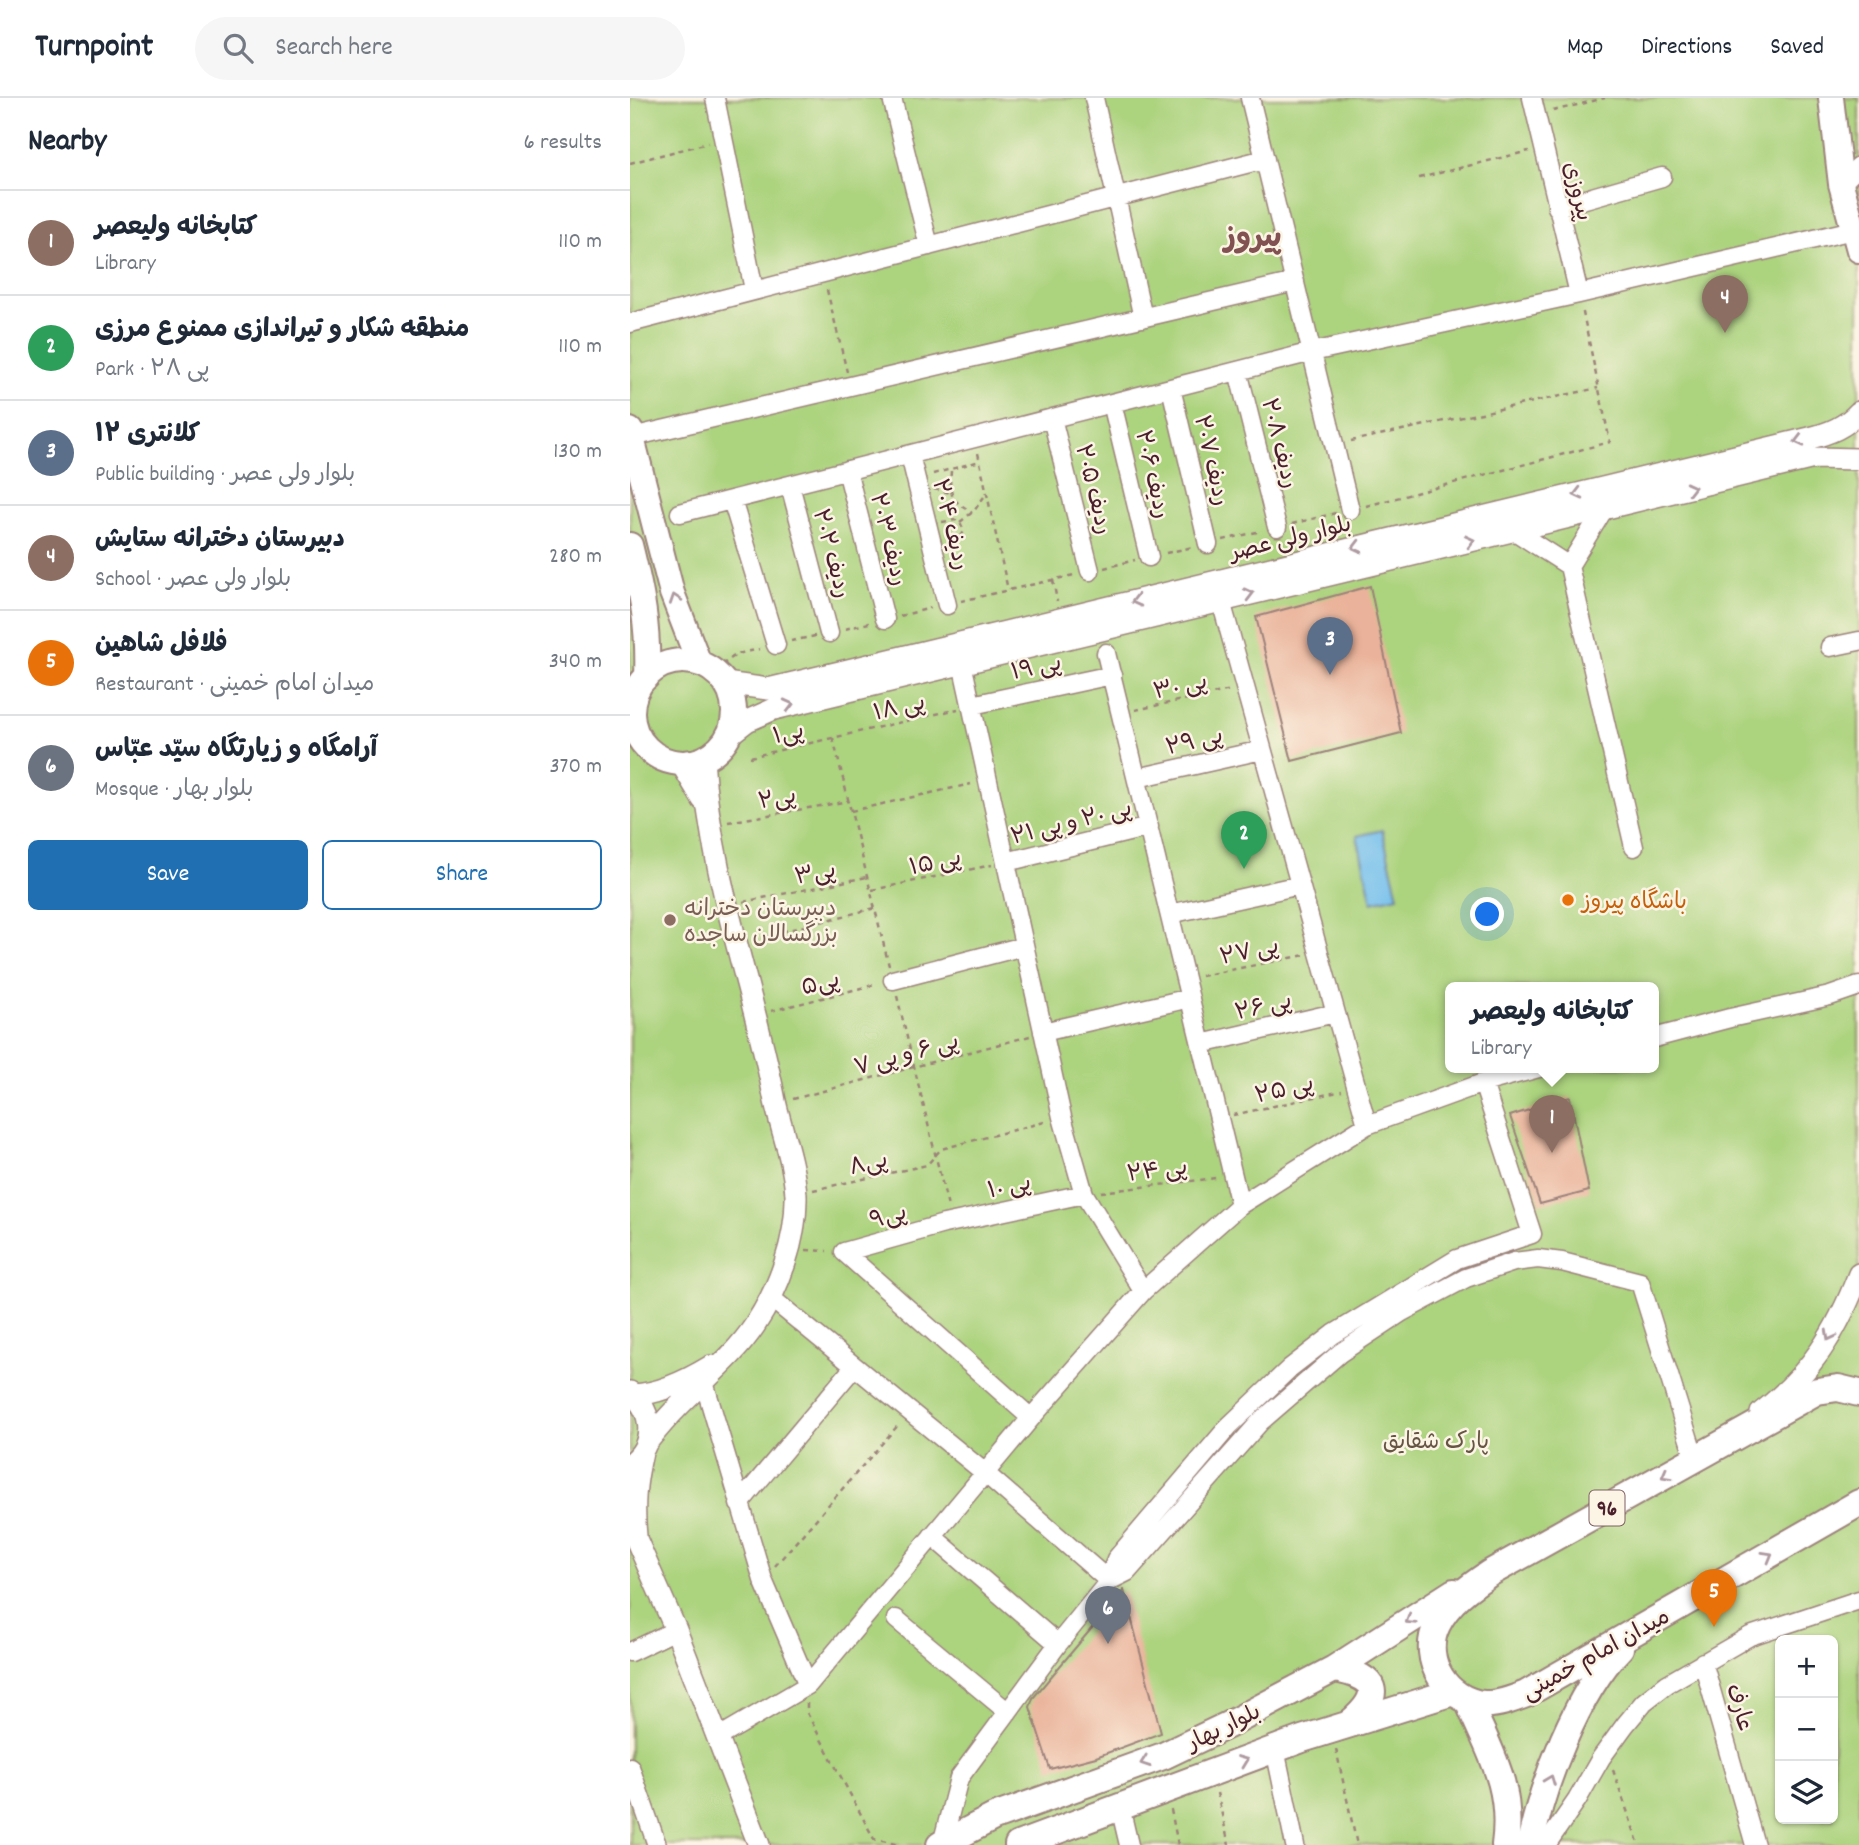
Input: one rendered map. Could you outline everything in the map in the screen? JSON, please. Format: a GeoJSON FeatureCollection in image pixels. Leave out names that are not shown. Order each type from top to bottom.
{"type":"FeatureCollection","features":[{"type":"Feature","properties":{"kind":"main road"},"geometry":{"type":"LineString","coordinates":[[1831,98],[1841,184],[1856,240]]}},
{"type":"Feature","properties":{"kind":"main road"},"geometry":{"type":"LineString","coordinates":[[631,433],[672,593],[699,663]]}},
{"type":"Feature","properties":{"kind":"main road"},"geometry":{"type":"LineString","coordinates":[[630,545],[644,599],[648,640],[638,684],[632,712],[632,725],[643,744],[660,758],[692,761],[718,750],[729,735],[734,708],[725,683],[714,671],[699,663],[680,661],[662,666],[638,684]]}},
{"type":"Feature","properties":{"kind":"main road","name":"96"},"geometry":{"type":"LineString","coordinates":[[1505,1845],[1507,1802],[1502,1783],[1461,1696],[1440,1678],[1433,1662],[1432,1644],[1436,1626],[1456,1598],[1490,1573],[1817,1391],[1838,1388],[1859,1393]]}},
{"type":"Feature","properties":{"kind":"main road","name":"میدان امام خمینی"},"geometry":{"type":"LineString","coordinates":[[1461,1696],[1486,1704],[1526,1694],[1859,1503]]}},
{"type":"Feature","properties":{"kind":"main road","name":"بلوار بهار"},"geometry":{"type":"LineString","coordinates":[[941,1844],[995,1817],[1163,1756],[1228,1725],[1334,1668],[1490,1573]]}},
{"type":"Feature","properties":{"kind":"main road"},"geometry":{"type":"LineString","coordinates":[[1530,1845],[1545,1791],[1579,1708],[1600,1672],[1634,1634]]}},
{"type":"Feature","properties":{"kind":"main road"},"geometry":{"type":"LineString","coordinates":[[1334,1668],[1363,1677],[1373,1694],[1370,1705],[1341,1726]]}},
{"type":"Feature","properties":{"kind":"main road","name":"بلوار بهار"},"geometry":{"type":"LineString","coordinates":[[1033,1842],[1341,1726],[1461,1696]]}},
{"type":"Feature","properties":{"kind":"street"},"geometry":{"type":"LineString","coordinates":[[715,98],[754,290]]}},
{"type":"Feature","properties":{"kind":"street"},"geometry":{"type":"LineString","coordinates":[[892,98],[929,246]]}},
{"type":"Feature","properties":{"kind":"street"},"geometry":{"type":"LineString","coordinates":[[1094,98],[1143,318]]}},
{"type":"Feature","properties":{"kind":"street"},"geometry":{"type":"LineString","coordinates":[[1250,98],[1350,510]]}},
{"type":"Feature","properties":{"kind":"street","name":"پیروزی"},"geometry":{"type":"LineString","coordinates":[[1534,107],[1579,294]]}},
{"type":"Feature","properties":{"kind":"street"},"geometry":{"type":"LineString","coordinates":[[630,323],[1265,159]]}},
{"type":"Feature","properties":{"kind":"street"},"geometry":{"type":"LineString","coordinates":[[1841,184],[1859,166]]}},
{"type":"Feature","properties":{"kind":"street"},"geometry":{"type":"LineString","coordinates":[[1557,207],[1662,177]]}},
{"type":"Feature","properties":{"kind":"street"},"geometry":{"type":"LineString","coordinates":[[680,513],[1312,352],[1579,294],[1856,240]]}},
{"type":"Feature","properties":{"kind":"street"},"geometry":{"type":"LineString","coordinates":[[631,433],[782,402],[1294,282]]}},
{"type":"Feature","properties":{"kind":"street","name":"ردیف ۲۰۸"},"geometry":{"type":"LineString","coordinates":[[1238,371],[1277,527]]}},
{"type":"Feature","properties":{"kind":"street","name":"ردیف ۲۰۷"},"geometry":{"type":"LineString","coordinates":[[1171,388],[1208,544]]}},
{"type":"Feature","properties":{"kind":"street","name":"ردیف ۲۰۶"},"geometry":{"type":"LineString","coordinates":[[1112,403],[1149,557]]}},
{"type":"Feature","properties":{"kind":"street","name":"بلوار ولی عصر"},"geometry":{"type":"LineString","coordinates":[[725,683],[768,689],[1828,434],[1847,424],[1859,412]]}},
{"type":"Feature","properties":{"kind":"street","name":"ردیف ۲۰۵"},"geometry":{"type":"LineString","coordinates":[[1052,418],[1090,571]]}},
{"type":"Feature","properties":{"kind":"street","name":"ردیف ۲۰۴"},"geometry":{"type":"LineString","coordinates":[[910,455],[923,483],[947,605]]}},
{"type":"Feature","properties":{"kind":"street","name":"بلوار ولی عصر"},"geometry":{"type":"LineString","coordinates":[[729,735],[747,721],[774,709],[962,663],[1814,458],[1859,459]]}},
{"type":"Feature","properties":{"kind":"street","name":"ردیف ۲۰۳"},"geometry":{"type":"LineString","coordinates":[[847,470],[886,619]]}},
{"type":"Feature","properties":{"kind":"street","name":"ردیف ۲۰۲"},"geometry":{"type":"LineString","coordinates":[[790,485],[829,633]]}},
{"type":"Feature","properties":{"kind":"street"},"geometry":{"type":"LineString","coordinates":[[732,500],[776,645]]}},
{"type":"Feature","properties":{"kind":"street"},"geometry":{"type":"LineString","coordinates":[[1569,566],[1604,509]]}},
{"type":"Feature","properties":{"kind":"street"},"geometry":{"type":"LineString","coordinates":[[1513,530],[1569,566],[1634,847]]}},
{"type":"Feature","properties":{"kind":"street"},"geometry":{"type":"LineString","coordinates":[[1221,601],[1367,1125]]}},
{"type":"Feature","properties":{"kind":"street"},"geometry":{"type":"LineString","coordinates":[[1829,647],[1859,641]]}},
{"type":"Feature","properties":{"kind":"street"},"geometry":{"type":"LineString","coordinates":[[1106,653],[1240,1205]]}},
{"type":"Feature","properties":{"kind":"street"},"geometry":{"type":"LineString","coordinates":[[962,663],[1062,1117],[1084,1194],[1143,1291]]}},
{"type":"Feature","properties":{"kind":"street","name":"پی ۱۹"},"geometry":{"type":"LineString","coordinates":[[972,705],[1112,675]]}},
{"type":"Feature","properties":{"kind":"street","name":"پی ۲۹"},"geometry":{"type":"LineString","coordinates":[[1137,778],[1262,750]]}},
{"type":"Feature","properties":{"kind":"street"},"geometry":{"type":"LineString","coordinates":[[640,1452],[675,1410],[755,1327],[782,1273],[794,1221],[796,1194],[770,1070],[735,943],[708,815],[692,761]]}},
{"type":"Feature","properties":{"kind":"street","name":"پی ۲۰ و پی ۲۱"},"geometry":{"type":"LineString","coordinates":[[1006,862],[1149,827]]}},
{"type":"Feature","properties":{"kind":"street"},"geometry":{"type":"LineString","coordinates":[[1170,914],[1300,885]]}},
{"type":"Feature","properties":{"kind":"street"},"geometry":{"type":"LineString","coordinates":[[893,980],[1024,946]]}},
{"type":"Feature","properties":{"kind":"street"},"geometry":{"type":"LineString","coordinates":[[1830,996],[1859,986]]}},
{"type":"Feature","properties":{"kind":"street"},"geometry":{"type":"LineString","coordinates":[[1659,1037],[1830,996],[1859,993]]}},
{"type":"Feature","properties":{"kind":"street"},"geometry":{"type":"LineString","coordinates":[[1043,1032],[1190,998]]}},
{"type":"Feature","properties":{"kind":"street","name":"پی ۲۶"},"geometry":{"type":"LineString","coordinates":[[1201,1044],[1335,1013]]}},
{"type":"Feature","properties":{"kind":"street"},"geometry":{"type":"LineString","coordinates":[[719,1737],[808,1685],[1031,1418],[1143,1291],[1240,1205],[1367,1125],[1483,1083],[1520,1073]]}},
{"type":"Feature","properties":{"kind":"street"},"geometry":{"type":"LineString","coordinates":[[941,1844],[959,1778],[1058,1644],[1109,1581],[1116,1559],[1230,1426],[1290,1368],[1334,1334],[1457,1259],[1532,1234],[1483,1083]]}},
{"type":"Feature","properties":{"kind":"street","name":"پی ۱۰"},"geometry":{"type":"LineString","coordinates":[[944,1224],[1084,1194]]}},
{"type":"Feature","properties":{"kind":"street","name":"پی۹"},"geometry":{"type":"LineString","coordinates":[[844,1252],[944,1224]]}},
{"type":"Feature","properties":{"kind":"street"},"geometry":{"type":"LineString","coordinates":[[844,1252],[1031,1418]]}},
{"type":"Feature","properties":{"kind":"street"},"geometry":{"type":"LineString","coordinates":[[1109,1581],[1127,1572],[1260,1422],[1340,1353],[1402,1312],[1466,1278],[1514,1262],[1538,1259],[1562,1262],[1640,1282],[1695,1459]]}},
{"type":"Feature","properties":{"kind":"street"},"geometry":{"type":"LineString","coordinates":[[1732,1438],[1806,1372],[1822,1350],[1848,1302],[1859,1274]]}},
{"type":"Feature","properties":{"kind":"street"},"geometry":{"type":"LineString","coordinates":[[771,1298],[985,1473],[1109,1581]]}},
{"type":"Feature","properties":{"kind":"street"},"geometry":{"type":"LineString","coordinates":[[632,1393],[646,1394],[697,1374],[733,1351]]}},
{"type":"Feature","properties":{"kind":"street"},"geometry":{"type":"LineString","coordinates":[[739,1504],[854,1367]]}},
{"type":"Feature","properties":{"kind":"street"},"geometry":{"type":"LineString","coordinates":[[704,1382],[763,1580],[808,1685]]}},
{"type":"Feature","properties":{"kind":"street"},"geometry":{"type":"LineString","coordinates":[[632,1393],[641,1402],[649,1421],[634,1488],[633,1530],[719,1737],[759,1845]]}},
{"type":"Feature","properties":{"kind":"street"},"geometry":{"type":"LineString","coordinates":[[932,1536],[1058,1644]]}},
{"type":"Feature","properties":{"kind":"street"},"geometry":{"type":"LineString","coordinates":[[1546,1845],[1606,1751],[1644,1702],[1667,1684],[1750,1636],[1859,1600]]}},
{"type":"Feature","properties":{"kind":"street"},"geometry":{"type":"LineString","coordinates":[[896,1619],[1009,1712]]}},
{"type":"Feature","properties":{"kind":"street"},"geometry":{"type":"LineString","coordinates":[[630,1652],[676,1630]]}},
{"type":"Feature","properties":{"kind":"street","name":"عارف"},"geometry":{"type":"LineString","coordinates":[[1703,1662],[1755,1845]]}},
{"type":"Feature","properties":{"kind":"street"},"geometry":{"type":"LineString","coordinates":[[1275,1749],[1295,1845]]}},
{"type":"Feature","properties":{"kind":"street"},"geometry":{"type":"LineString","coordinates":[[630,1767],[638,1814],[657,1845]]}},
{"type":"Feature","properties":{"kind":"street"},"geometry":{"type":"LineString","coordinates":[[1120,1807],[1129,1845]]}},
{"type":"Feature","properties":{"kind":"path"},"geometry":{"type":"LineString","coordinates":[[1534,107],[1605,98]]}},
{"type":"Feature","properties":{"kind":"path"},"geometry":{"type":"LineString","coordinates":[[630,163],[723,140]]}},
{"type":"Feature","properties":{"kind":"path"},"geometry":{"type":"LineString","coordinates":[[1419,178],[1543,148]]}},
{"type":"Feature","properties":{"kind":"path"},"geometry":{"type":"LineString","coordinates":[[822,273],[850,386]]}},
{"type":"Feature","properties":{"kind":"path"},"geometry":{"type":"LineString","coordinates":[[1334,445],[1599,388]]}},
{"type":"Feature","properties":{"kind":"path"},"geometry":{"type":"LineString","coordinates":[[975,438],[1008,590]]}},
{"type":"Feature","properties":{"kind":"path"},"geometry":{"type":"LineString","coordinates":[[923,483],[951,469],[980,461]]}},
{"type":"Feature","properties":{"kind":"path"},"geometry":{"type":"LineString","coordinates":[[951,469],[953,499],[972,513]]}},
{"type":"Feature","properties":{"kind":"path"},"geometry":{"type":"LineString","coordinates":[[923,483],[951,493]]}},
{"type":"Feature","properties":{"kind":"path"},"geometry":{"type":"LineString","coordinates":[[939,523],[950,520],[960,522],[972,513],[987,492]]}},
{"type":"Feature","properties":{"kind":"path"},"geometry":{"type":"LineString","coordinates":[[945,547],[963,537],[964,531],[960,522]]}},
{"type":"Feature","properties":{"kind":"path"},"geometry":{"type":"LineString","coordinates":[[1053,580],[1060,619]]}},
{"type":"Feature","properties":{"kind":"path","name":"پی ۳۰"},"geometry":{"type":"LineString","coordinates":[[1121,713],[1245,687]]}},
{"type":"Feature","properties":{"kind":"path","name":"پی ۱۸"},"geometry":{"type":"LineString","coordinates":[[833,738],[972,705]]}},
{"type":"Feature","properties":{"kind":"path","name":"پی۱"},"geometry":{"type":"LineString","coordinates":[[750,757],[833,738]]}},
{"type":"Feature","properties":{"kind":"path"},"geometry":{"type":"LineString","coordinates":[[851,811],[988,780]]}},
{"type":"Feature","properties":{"kind":"path","name":"پی۲"},"geometry":{"type":"LineString","coordinates":[[708,815],[849,801]]}},
{"type":"Feature","properties":{"kind":"path","name":"پی ۱۵"},"geometry":{"type":"LineString","coordinates":[[870,890],[1006,862]]}},
{"type":"Feature","properties":{"kind":"path","name":"پی۳"},"geometry":{"type":"LineString","coordinates":[[727,905],[867,877]]}},
{"type":"Feature","properties":{"kind":"path"},"geometry":{"type":"LineString","coordinates":[[735,943],[875,908]]}},
{"type":"Feature","properties":{"kind":"path","name":"پی ۲۷"},"geometry":{"type":"LineString","coordinates":[[1185,979],[1318,952]]}},
{"type":"Feature","properties":{"kind":"path","name":"پی۵"},"geometry":{"type":"LineString","coordinates":[[755,1015],[893,980]]}},
{"type":"Feature","properties":{"kind":"path","name":"پی ۶ و پی ۷"},"geometry":{"type":"LineString","coordinates":[[776,1103],[1043,1032]]}},
{"type":"Feature","properties":{"kind":"path","name":"پی ۲۵"},"geometry":{"type":"LineString","coordinates":[[1219,1118],[1356,1087]]}},
{"type":"Feature","properties":{"kind":"path","name":"پی۸"},"geometry":{"type":"LineString","coordinates":[[796,1194],[927,1165],[941,1149],[1062,1117]]}},
{"type":"Feature","properties":{"kind":"path","name":"پی ۲۴"},"geometry":{"type":"LineString","coordinates":[[1084,1194],[1233,1176]]}},
{"type":"Feature","properties":{"kind":"path"},"geometry":{"type":"LineString","coordinates":[[788,1249],[844,1252]]}},
{"type":"Feature","properties":{"kind":"path"},"geometry":{"type":"LineString","coordinates":[[763,1580],[909,1413]]}},
{"type":"Feature","properties":{"kind":"path"},"geometry":{"type":"LineString","coordinates":[[808,1685],[807,1713],[874,1839],[899,1845]]}},
{"type":"Feature","properties":{"kind":"path"},"geometry":{"type":"LineString","coordinates":[[1341,1726],[1357,1845]]}},
{"type":"Feature","properties":{"kind":"path"},"geometry":{"type":"LineString","coordinates":[[1606,1751],[1639,1845]]}},
{"type":"Feature","properties":{"kind":"path"},"geometry":{"type":"LineString","coordinates":[[1212,1773],[1229,1845]]}},
{"type":"Feature","properties":{"kind":"path"},"geometry":{"type":"LineString","coordinates":[[1167,1790],[1178,1845]]}},
{"type":"Feature","properties":{"kind":"green space","name":"پارک شقایق"},"geometry":{"type":"Polygon","coordinates":[[[630,98],[1859,98],[1859,1845],[630,1845],[630,98]]]}},
{"type":"Feature","properties":{"kind":"water"},"geometry":{"type":"Polygon","coordinates":[[[1382,830],[1398,896],[1372,902],[1357,836],[1382,830]]]}},
{"type":"Feature","properties":{"kind":"building"},"geometry":{"type":"Polygon","coordinates":[[[1370,586],[1401,733],[1292,761],[1256,617],[1370,586]]]}},
{"type":"Feature","properties":{"kind":"building"},"geometry":{"type":"Polygon","coordinates":[[[1570,1097],[1589,1191],[1540,1204],[1510,1116],[1570,1097]]]}},
{"type":"Feature","properties":{"kind":"building"},"geometry":{"type":"Polygon","coordinates":[[[1124,1590],[1161,1733],[1096,1757],[1050,1769],[1030,1707],[1033,1698],[1124,1590]]]}},
{"type":"Feature","properties":{"kind":"place","name":"دبیرستان دخترانه ستایش"},"geometry":{"type":"Point","coordinates":[1725,333]}},
{"type":"Feature","properties":{"kind":"place","name":"کلانتری ۱۲"},"geometry":{"type":"Point","coordinates":[1330,675]}},
{"type":"Feature","properties":{"kind":"place","name":"منطقه شکار و تیراندازی ممنوع مرزی"},"geometry":{"type":"Point","coordinates":[1244,869]}},
{"type":"Feature","properties":{"kind":"place","name":"باشگاه پیروز"},"geometry":{"type":"Point","coordinates":[1568,900]}},
{"type":"Feature","properties":{"kind":"place","name":"دبیرستان دخترانه بزرگسالان ساجده"},"geometry":{"type":"Point","coordinates":[670,920]}},
{"type":"Feature","properties":{"kind":"place","name":"کتابخانه ولیعصر"},"geometry":{"type":"Point","coordinates":[1552,1153]}},
{"type":"Feature","properties":{"kind":"place","name":"فلافل شاهین"},"geometry":{"type":"Point","coordinates":[1714,1627]}},
{"type":"Feature","properties":{"kind":"place","name":"آرامگاه و زیارتگاه سیّد عبّاس"},"geometry":{"type":"Point","coordinates":[1108,1644]}},
{"type":"Feature","properties":{"kind":"district","name":"پیروز"},"geometry":{"type":"Point","coordinates":[1253,236]}}]}
